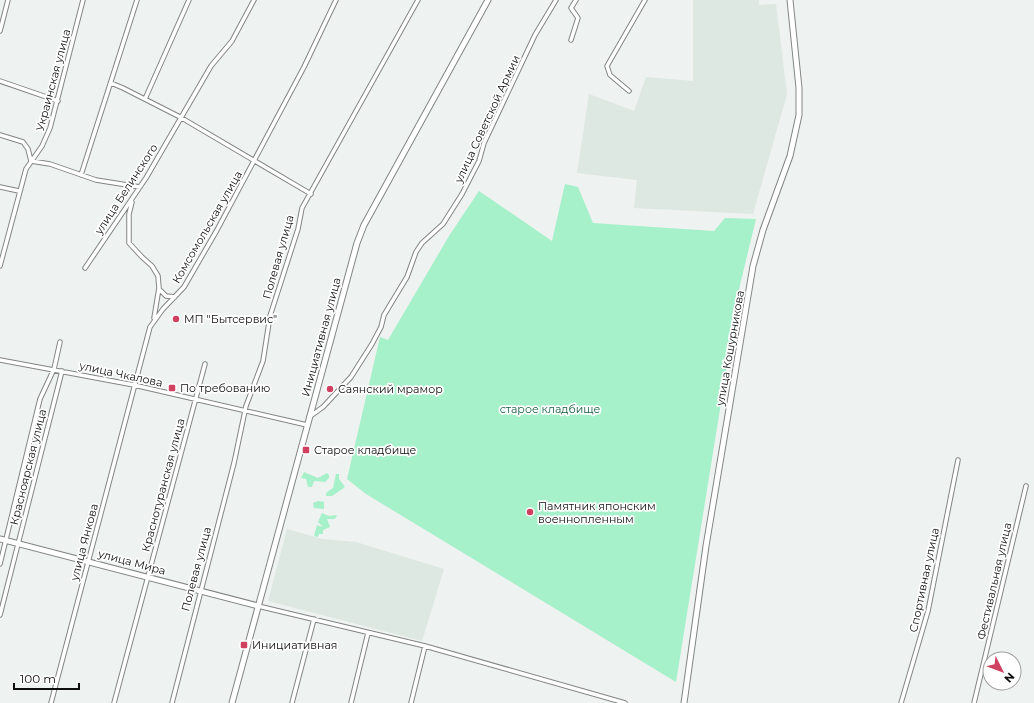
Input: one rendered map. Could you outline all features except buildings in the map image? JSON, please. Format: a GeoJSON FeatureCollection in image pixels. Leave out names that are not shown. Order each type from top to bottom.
{"type":"FeatureCollection","features":[{"type":"Feature","properties":{"kind":"main road","name":"Инициативная улица"},"geometry":{"type":"LineString","coordinates":[[232,703],[343,291],[364,226],[488,0]]}},
{"type":"Feature","properties":{"kind":"main road","name":"улица Кошурникова"},"geometry":{"type":"LineString","coordinates":[[684,703],[706,546],[753,266],[763,230],[790,156],[799,115],[799,88],[790,0]]}},
{"type":"Feature","properties":{"kind":"main road","name":"улица Мира"},"geometry":{"type":"LineString","coordinates":[[3,540],[258,606]]}},
{"type":"Feature","properties":{"kind":"street"},"geometry":{"type":"LineString","coordinates":[[0,31],[8,0]]}},
{"type":"Feature","properties":{"kind":"street","name":"Украинская улица"},"geometry":{"type":"LineString","coordinates":[[0,266],[26,169],[47,138],[58,101],[83,0]]}},
{"type":"Feature","properties":{"kind":"street"},"geometry":{"type":"LineString","coordinates":[[81,175],[137,0]]}},
{"type":"Feature","properties":{"kind":"street"},"geometry":{"type":"LineString","coordinates":[[145,99],[189,0]]}},
{"type":"Feature","properties":{"kind":"street","name":"улица Белинского"},"geometry":{"type":"LineString","coordinates":[[84,268],[140,187],[211,66],[232,41],[254,0]]}},
{"type":"Feature","properties":{"kind":"street","name":"Комсомольская улица"},"geometry":{"type":"LineString","coordinates":[[134,385],[154,319],[184,287],[217,230],[304,67],[336,0]]}},
{"type":"Feature","properties":{"kind":"street","name":"Полевая улица"},"geometry":{"type":"LineString","coordinates":[[172,703],[246,411],[246,406],[263,361],[270,316],[298,228],[302,208],[418,0]]}},
{"type":"Feature","properties":{"kind":"street","name":"улица Советской Армии"},"geometry":{"type":"LineString","coordinates":[[309,418],[323,407],[351,377],[372,344],[381,327],[384,315],[407,277],[416,252],[422,243],[443,224],[462,194],[479,161],[484,143],[535,35],[556,0]]}},
{"type":"Feature","properties":{"kind":"street"},"geometry":{"type":"LineString","coordinates":[[571,40],[578,18],[572,8],[576,0]]}},
{"type":"Feature","properties":{"kind":"street"},"geometry":{"type":"LineString","coordinates":[[629,91],[610,75],[607,66],[645,0]]}},
{"type":"Feature","properties":{"kind":"street"},"geometry":{"type":"LineString","coordinates":[[0,81],[58,101]]}},
{"type":"Feature","properties":{"kind":"street"},"geometry":{"type":"LineString","coordinates":[[111,83],[180,118],[311,194]]}},
{"type":"Feature","properties":{"kind":"street"},"geometry":{"type":"LineString","coordinates":[[0,135],[23,142],[28,149],[31,161],[50,164],[96,180],[140,187]]}},
{"type":"Feature","properties":{"kind":"street"},"geometry":{"type":"LineString","coordinates":[[0,187],[19,191]]}},
{"type":"Feature","properties":{"kind":"street"},"geometry":{"type":"LineString","coordinates":[[132,199],[129,214],[129,243],[156,270],[159,288],[154,319]]}},
{"type":"Feature","properties":{"kind":"street"},"geometry":{"type":"LineString","coordinates":[[159,288],[166,296],[175,297]]}},
{"type":"Feature","properties":{"kind":"street","name":"Красноярская улица"},"geometry":{"type":"LineString","coordinates":[[0,564],[3,540],[40,399],[54,369],[60,342]]}},
{"type":"Feature","properties":{"kind":"street","name":"улица Чкалова"},"geometry":{"type":"LineString","coordinates":[[0,360],[134,385],[307,425]]}},
{"type":"Feature","properties":{"kind":"street","name":"Краснотуранская улица"},"geometry":{"type":"LineString","coordinates":[[114,703],[205,364]]}},
{"type":"Feature","properties":{"kind":"street","name":"Красноярская улица"},"geometry":{"type":"LineString","coordinates":[[0,615],[62,371]]}},
{"type":"Feature","properties":{"kind":"street","name":"улица Янкова"},"geometry":{"type":"LineString","coordinates":[[51,703],[134,385]]}},
{"type":"Feature","properties":{"kind":"street","name":"Спортивная улица"},"geometry":{"type":"LineString","coordinates":[[901,703],[928,611],[958,460]]}},
{"type":"Feature","properties":{"kind":"street","name":"Фестивальная улица"},"geometry":{"type":"LineString","coordinates":[[974,703],[1026,486]]}},
{"type":"Feature","properties":{"kind":"street"},"geometry":{"type":"LineString","coordinates":[[258,606],[425,646],[625,703]]}},
{"type":"Feature","properties":{"kind":"street"},"geometry":{"type":"LineString","coordinates":[[292,703],[314,619]]}},
{"type":"Feature","properties":{"kind":"street"},"geometry":{"type":"LineString","coordinates":[[351,703],[368,633]]}},
{"type":"Feature","properties":{"kind":"street"},"geometry":{"type":"LineString","coordinates":[[411,703],[425,646]]}},
{"type":"Feature","properties":{"kind":"shaded area"},"geometry":{"type":"Polygon","coordinates":[[[693,0],[759,0],[759,5],[776,4],[787,94],[753,214],[634,208],[637,180],[577,173],[589,94],[634,111],[646,77],[693,81],[693,0]]]}},
{"type":"Feature","properties":{"kind":"shaded area"},"geometry":{"type":"Polygon","coordinates":[[[287,529],[322,539],[356,542],[444,569],[422,641],[268,601],[287,529]]]}},
{"type":"Feature","properties":{"kind":"green space","name":"старое кладбище"},"geometry":{"type":"Polygon","coordinates":[[[565,184],[578,187],[593,223],[714,231],[725,218],[756,219],[740,285],[676,682],[366,494],[347,479],[380,337],[388,340],[449,236],[479,191],[552,241],[565,184]]]}},
{"type":"Feature","properties":{"kind":"green space"},"geometry":{"type":"Polygon","coordinates":[[[304,472],[318,478],[327,473],[329,478],[325,482],[314,481],[312,487],[308,487],[306,479],[301,478],[304,472]]]}},
{"type":"Feature","properties":{"kind":"green space"},"geometry":{"type":"Polygon","coordinates":[[[336,474],[339,474],[339,479],[345,487],[332,496],[326,496],[326,493],[333,488],[336,474]]]}},
{"type":"Feature","properties":{"kind":"green space"},"geometry":{"type":"Polygon","coordinates":[[[318,501],[324,502],[324,509],[314,508],[313,503],[318,501]]]}},
{"type":"Feature","properties":{"kind":"green space"},"geometry":{"type":"Polygon","coordinates":[[[322,513],[329,516],[337,515],[335,519],[327,519],[330,527],[323,530],[323,534],[319,534],[318,537],[314,536],[317,525],[323,527],[318,522],[322,513]]]}},
{"type":"Feature","properties":{"kind":"place","name":"МП \"Бытсервис\""},"geometry":{"type":"Point","coordinates":[176,319]}},
{"type":"Feature","properties":{"kind":"place","name":"По требованию"},"geometry":{"type":"Point","coordinates":[172,388]}},
{"type":"Feature","properties":{"kind":"place","name":"Саянский мрамор"},"geometry":{"type":"Point","coordinates":[330,389]}},
{"type":"Feature","properties":{"kind":"place","name":"Старое кладбище"},"geometry":{"type":"Point","coordinates":[306,450]}},
{"type":"Feature","properties":{"kind":"place","name":"Памятник японским военнопленным"},"geometry":{"type":"Point","coordinates":[530,512]}},
{"type":"Feature","properties":{"kind":"place","name":"Инициативная"},"geometry":{"type":"Point","coordinates":[244,645]}}]}
